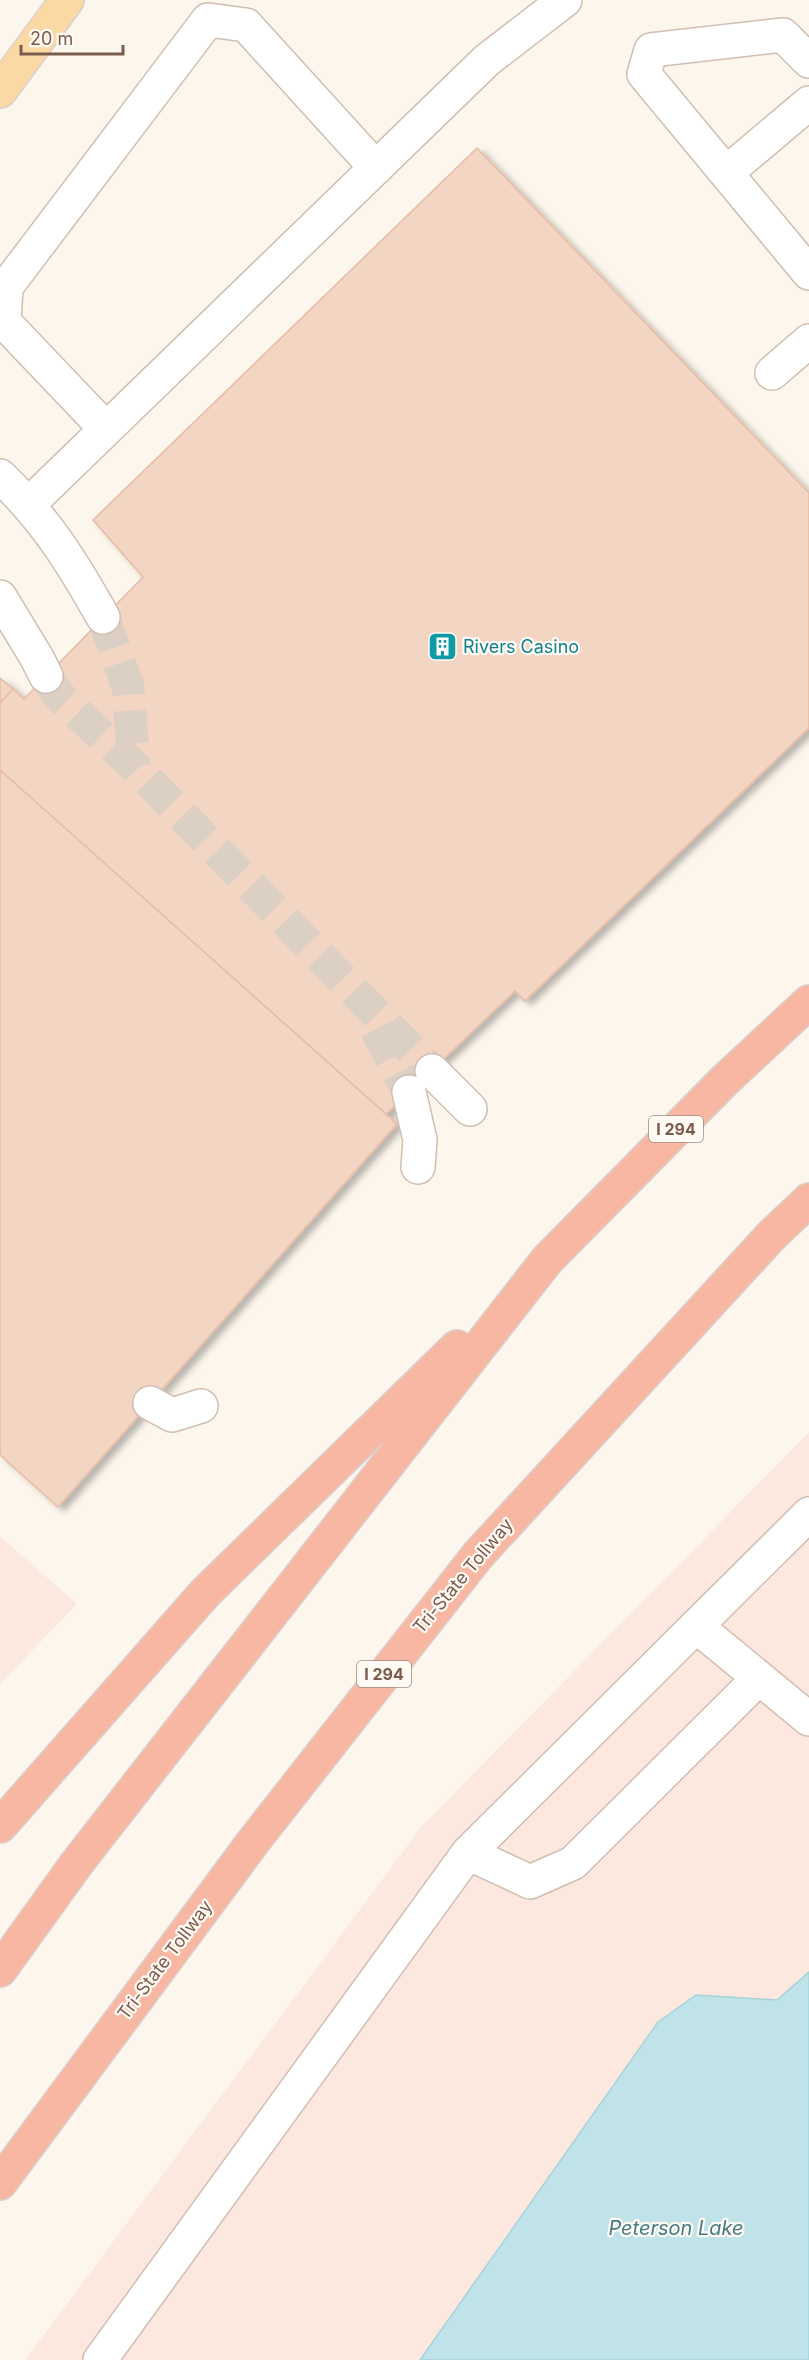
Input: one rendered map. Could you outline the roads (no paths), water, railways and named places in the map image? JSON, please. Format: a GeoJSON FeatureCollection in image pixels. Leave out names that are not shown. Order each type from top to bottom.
{"type":"FeatureCollection","features":[{"type":"Feature","properties":{"kind":"highway","name":"I 294"},"geometry":{"type":"LineString","coordinates":[[0,1970],[77,1863],[547,1260],[725,1080],[809,1002]]}},
{"type":"Feature","properties":{"kind":"highway","name":"Tri-State Tollway"},"geometry":{"type":"LineString","coordinates":[[0,2183],[253,1842],[478,1555],[772,1235],[809,1200]]}},
{"type":"Feature","properties":{"kind":"highway"},"geometry":{"type":"LineString","coordinates":[[0,1826],[205,1593],[547,1260]]}},
{"type":"Feature","properties":{"kind":"main road"},"geometry":{"type":"LineString","coordinates":[[0,91],[67,0]]}},
{"type":"Feature","properties":{"kind":"lane"},"geometry":{"type":"LineString","coordinates":[[29,504],[487,60],[565,0]]}},
{"type":"Feature","properties":{"kind":"lane"},"geometry":{"type":"LineString","coordinates":[[106,429],[4,322],[6,287],[208,20],[246,25],[376,168]]}},
{"type":"Feature","properties":{"kind":"lane"},"geometry":{"type":"LineString","coordinates":[[809,61],[783,35],[651,50],[644,74],[809,273]]}},
{"type":"Feature","properties":{"kind":"lane"},"geometry":{"type":"LineString","coordinates":[[726,173],[809,103]]}},
{"type":"Feature","properties":{"kind":"lane"},"geometry":{"type":"LineString","coordinates":[[772,373],[809,341]]}},
{"type":"Feature","properties":{"kind":"lane"},"geometry":{"type":"LineString","coordinates":[[0,476],[29,504],[69,558],[104,617]]}},
{"type":"Feature","properties":{"kind":"lane"},"geometry":{"type":"LineString","coordinates":[[0,597],[46,676]]}},
{"type":"Feature","properties":{"kind":"lane"},"geometry":{"type":"LineString","coordinates":[[418,1167],[420,1081],[470,1109]]}},
{"type":"Feature","properties":{"kind":"lane"},"geometry":{"type":"LineString","coordinates":[[150,1403],[172,1415],[201,1406]]}},
{"type":"Feature","properties":{"kind":"lane"},"geometry":{"type":"LineString","coordinates":[[100,2360],[468,1853],[809,1514]]}},
{"type":"Feature","properties":{"kind":"lane"},"geometry":{"type":"LineString","coordinates":[[696,1626],[809,1719]]}},
{"type":"Feature","properties":{"kind":"lane"},"geometry":{"type":"LineString","coordinates":[[468,1853],[530,1882],[573,1863],[759,1678]]}},
{"type":"Feature","properties":{"kind":"water","name":"Peterson Lake"},"geometry":{"type":"Polygon","coordinates":[[[809,1972],[809,2360],[420,2360],[658,2022],[696,1995],[777,2000],[809,1972]]]}},
{"type":"Feature","properties":{"kind":"tunnel"},"geometry":{"type":"LineString","coordinates":[[103,617],[128,687],[134,766]]}},
{"type":"Feature","properties":{"kind":"tunnel"},"geometry":{"type":"LineString","coordinates":[[46,676],[59,696],[134,766],[432,1071]]}},
{"type":"Feature","properties":{"kind":"tunnel"},"geometry":{"type":"LineString","coordinates":[[376,1029],[409,1092]]}},
{"type":"Feature","properties":{"kind":"place","name":"Rivers Casino"},"geometry":{"type":"Point","coordinates":[442,647]}}]}
